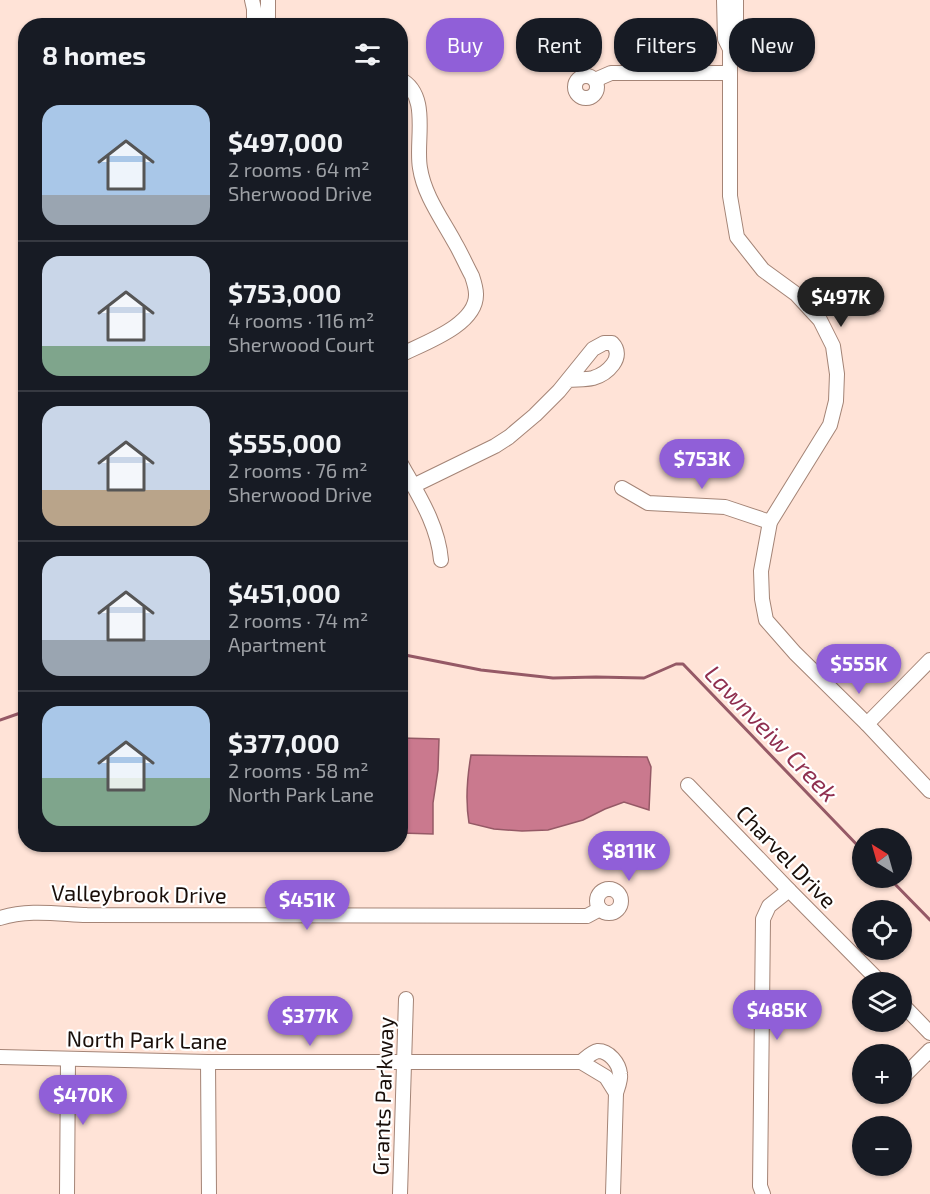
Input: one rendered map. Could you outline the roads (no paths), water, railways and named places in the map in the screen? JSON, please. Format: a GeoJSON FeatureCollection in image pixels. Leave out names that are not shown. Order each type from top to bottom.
{"type":"FeatureCollection","features":[{"type":"Feature","properties":{"kind":"street"},"geometry":{"type":"LineString","coordinates":[[252,0],[254,18]]}},
{"type":"Feature","properties":{"kind":"street"},"geometry":{"type":"LineString","coordinates":[[268,0],[268,18]]}},
{"type":"Feature","properties":{"kind":"street"},"geometry":{"type":"LineString","coordinates":[[724,0],[725,39],[729,47]]}},
{"type":"Feature","properties":{"kind":"street"},"geometry":{"type":"LineString","coordinates":[[736,0],[736,18]]}},
{"type":"Feature","properties":{"kind":"street"},"geometry":{"type":"LineString","coordinates":[[595,80],[611,73],[730,73],[730,196],[737,237],[763,270],[796,294],[820,320],[833,346],[837,374],[836,401],[830,425],[770,522],[761,571],[762,599],[766,620],[795,653],[867,724],[930,791]]}},
{"type":"Feature","properties":{"kind":"street"},"geometry":{"type":"LineString","coordinates":[[408,84],[414,91],[420,118],[418,155],[426,191],[472,276],[477,296],[475,304],[464,321],[408,351]]}},
{"type":"Feature","properties":{"kind":"street"},"geometry":{"type":"LineString","coordinates":[[413,486],[502,442],[535,415],[568,380]]}},
{"type":"Feature","properties":{"kind":"street"},"geometry":{"type":"LineString","coordinates":[[408,477],[432,523],[441,560]]}},
{"type":"Feature","properties":{"kind":"street"},"geometry":{"type":"LineString","coordinates":[[622,488],[648,503],[725,507],[770,522]]}},
{"type":"Feature","properties":{"kind":"street"},"geometry":{"type":"LineString","coordinates":[[867,724],[930,660]]}},
{"type":"Feature","properties":{"kind":"street","name":"Charvel Drive"},"geometry":{"type":"LineString","coordinates":[[688,785],[870,972]]}},
{"type":"Feature","properties":{"kind":"street"},"geometry":{"type":"LineString","coordinates":[[763,1194],[760,1186],[763,919],[769,906],[789,890]]}},
{"type":"Feature","properties":{"kind":"street","name":"Valleybrook Drive"},"geometry":{"type":"LineString","coordinates":[[0,918],[12,914],[31,913],[588,916],[600,909]]}},
{"type":"Feature","properties":{"kind":"street","name":"Grants Parkway"},"geometry":{"type":"LineString","coordinates":[[400,1194],[406,999]]}},
{"type":"Feature","properties":{"kind":"street"},"geometry":{"type":"LineString","coordinates":[[912,1014],[930,1033]]}},
{"type":"Feature","properties":{"kind":"street"},"geometry":{"type":"LineString","coordinates":[[912,1068],[930,1050]]}},
{"type":"Feature","properties":{"kind":"street","name":"North Park Lane"},"geometry":{"type":"LineString","coordinates":[[0,1057],[208,1062],[581,1062],[599,1051],[607,1054],[618,1066],[620,1074],[616,1093]]}},
{"type":"Feature","properties":{"kind":"street"},"geometry":{"type":"LineString","coordinates":[[67,1194],[68,1059]]}},
{"type":"Feature","properties":{"kind":"street"},"geometry":{"type":"LineString","coordinates":[[208,1062],[209,1194]]}},
{"type":"Feature","properties":{"kind":"street"},"geometry":{"type":"LineString","coordinates":[[581,1062],[606,1077],[616,1093],[614,1194]]}},
{"type":"Feature","properties":{"kind":"waterway","name":"Lawnveiw Creek"},"geometry":{"type":"LineString","coordinates":[[408,656],[481,670],[553,678],[644,678],[676,664],[683,664],[852,840]]}},
{"type":"Feature","properties":{"kind":"waterway","name":"Lawnveiw Creek"},"geometry":{"type":"LineString","coordinates":[[0,720],[18,714]]}},
{"type":"Feature","properties":{"kind":"waterway","name":"Lawnveiw Creek"},"geometry":{"type":"LineString","coordinates":[[899,888],[930,920]]}}]}
